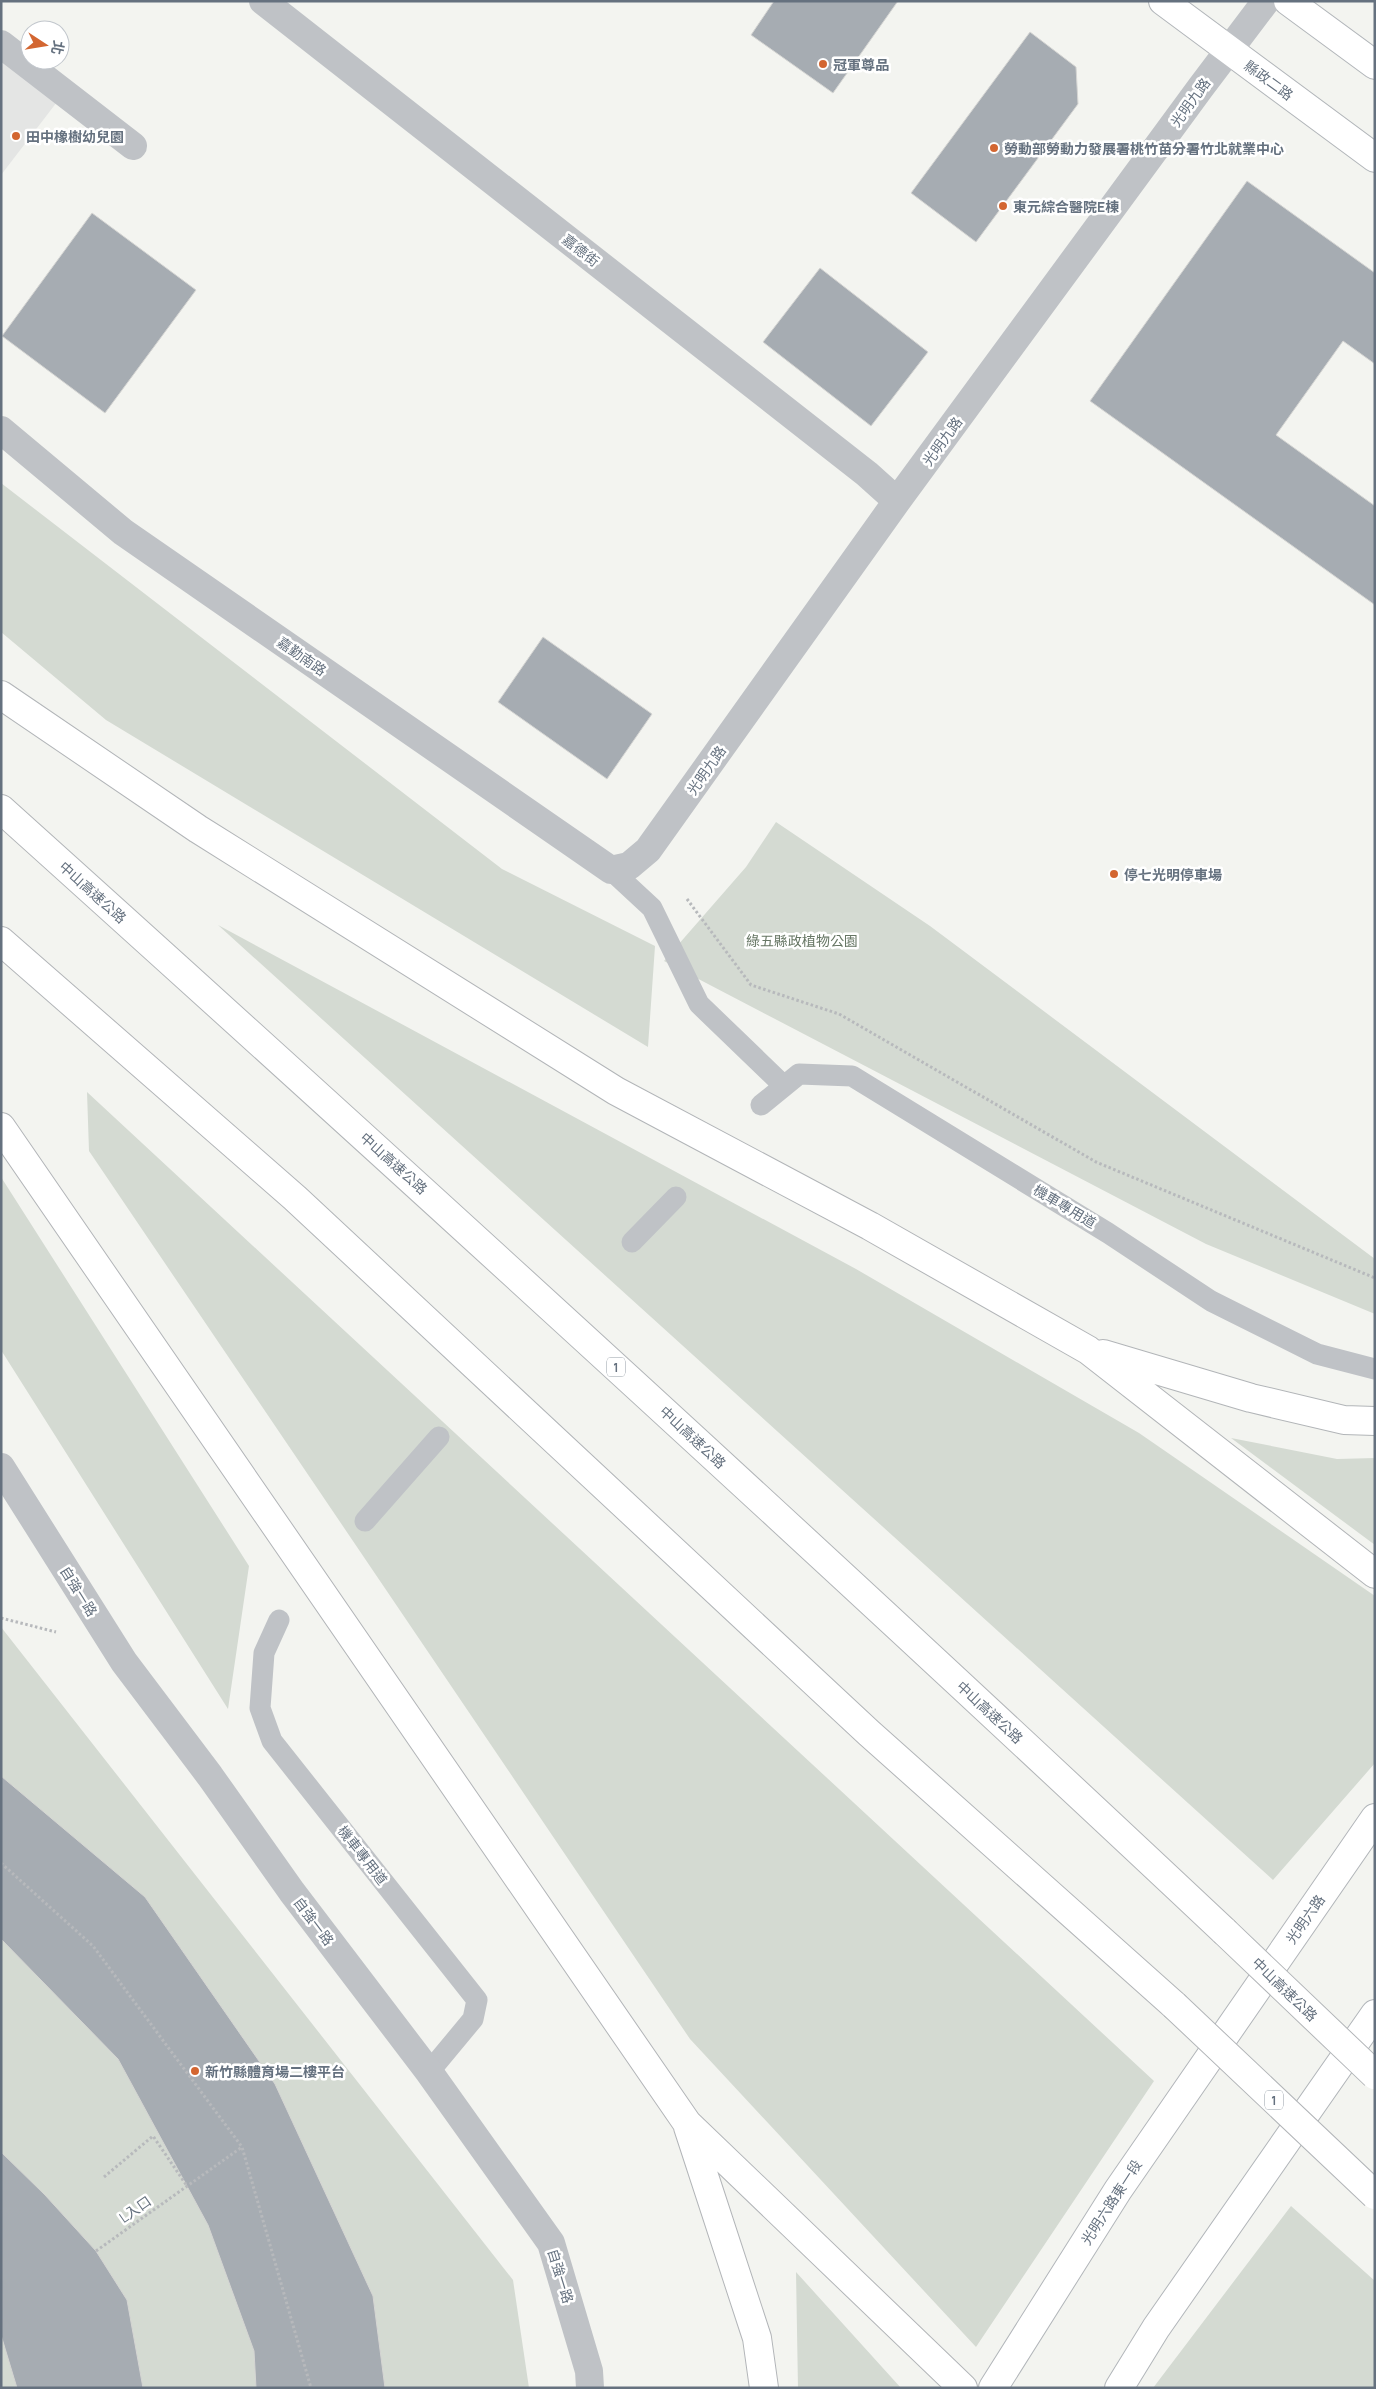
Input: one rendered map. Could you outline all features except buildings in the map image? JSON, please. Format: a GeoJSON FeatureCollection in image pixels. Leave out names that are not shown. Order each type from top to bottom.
{"type":"FeatureCollection","features":[{"type":"Feature","properties":{"kind":"main road","name":"縣政二路"},"geometry":{"type":"LineString","coordinates":[[1163,1],[1375,158]]}},
{"type":"Feature","properties":{"kind":"main road"},"geometry":{"type":"LineString","coordinates":[[1288,1],[1375,64]]}},
{"type":"Feature","properties":{"kind":"main road"},"geometry":{"type":"LineString","coordinates":[[1,695],[198,829],[616,1091],[870,1226],[1088,1350],[1375,1574]]}},
{"type":"Feature","properties":{"kind":"main road","name":"中山高速公路"},"geometry":{"type":"LineString","coordinates":[[1,809],[372,1143],[953,1676],[1375,2075]]}},
{"type":"Feature","properties":{"kind":"main road","name":"1"},"geometry":{"type":"LineString","coordinates":[[1,941],[295,1198],[869,1733],[1174,2005],[1375,2196]]}},
{"type":"Feature","properties":{"kind":"main road"},"geometry":{"type":"LineString","coordinates":[[1,1127],[687,2123],[963,2388]]}},
{"type":"Feature","properties":{"kind":"main road"},"geometry":{"type":"LineString","coordinates":[[1088,1350],[1251,1398],[1344,1420],[1375,1421]]}},
{"type":"Feature","properties":{"kind":"main road","name":"光明六路"},"geometry":{"type":"LineString","coordinates":[[1234,2019],[1375,1818]]}},
{"type":"Feature","properties":{"kind":"main road"},"geometry":{"type":"LineString","coordinates":[[1119,2388],[1156,2328],[1375,2014]]}},
{"type":"Feature","properties":{"kind":"main road","name":"光明六路東一段"},"geometry":{"type":"LineString","coordinates":[[993,2388],[1118,2190],[1234,2019]]}},
{"type":"Feature","properties":{"kind":"main road"},"geometry":{"type":"LineString","coordinates":[[687,2123],[757,2338],[764,2388]]}},
{"type":"Feature","properties":{"kind":"street","name":"嘉德街"},"geometry":{"type":"LineString","coordinates":[[263,1],[868,474],[897,501]]}},
{"type":"Feature","properties":{"kind":"street","name":"光明九路"},"geometry":{"type":"LineString","coordinates":[[612,870],[629,866],[648,850],[897,501],[1266,1]]}},
{"type":"Feature","properties":{"kind":"street"},"geometry":{"type":"LineString","coordinates":[[1,44],[133,146]]}},
{"type":"Feature","properties":{"kind":"street","name":"嘉勤南路"},"geometry":{"type":"LineString","coordinates":[[1,430],[123,532],[612,870]]}},
{"type":"Feature","properties":{"kind":"street","name":"自強一路"},"geometry":{"type":"LineString","coordinates":[[1,1468],[124,1662],[210,1776],[292,1892],[429,2072],[552,2243],[589,2371],[590,2388]]}},
{"type":"Feature","properties":{"kind":"lane"},"geometry":{"type":"LineString","coordinates":[[612,870],[652,908],[699,1004],[784,1086]]}},
{"type":"Feature","properties":{"kind":"lane","name":"機車專用道"},"geometry":{"type":"LineString","coordinates":[[761,1105],[799,1074],[852,1076],[1108,1233],[1211,1301],[1317,1354],[1375,1369]]}},
{"type":"Feature","properties":{"kind":"lane"},"geometry":{"type":"LineString","coordinates":[[632,1242],[676,1197]]}},
{"type":"Feature","properties":{"kind":"lane"},"geometry":{"type":"LineString","coordinates":[[366,1521],[439,1437]]}},
{"type":"Feature","properties":{"kind":"lane","name":"機車專用道"},"geometry":{"type":"LineString","coordinates":[[279,1620],[264,1653],[260,1708],[272,1741],[477,2000],[473,2019],[429,2072]]}},
{"type":"Feature","properties":{"kind":"path"},"geometry":{"type":"LineString","coordinates":[[685,896],[751,985],[839,1014],[1096,1162],[1375,1278]]}},
{"type":"Feature","properties":{"kind":"path"},"geometry":{"type":"LineString","coordinates":[[1,1618],[56,1632]]}},
{"type":"Feature","properties":{"kind":"path"},"geometry":{"type":"LineString","coordinates":[[1,1863],[93,1946],[242,2147],[311,2388]]}},
{"type":"Feature","properties":{"kind":"path"},"geometry":{"type":"LineString","coordinates":[[104,2177],[153,2136],[187,2186]]}},
{"type":"Feature","properties":{"kind":"path","name":"L入口"},"geometry":{"type":"LineString","coordinates":[[96,2251],[242,2147]]}},
{"type":"Feature","properties":{"kind":"shaded area","name":"田中橡樹幼兒園"},"geometry":{"type":"Polygon","coordinates":[[[1,52],[20,67],[20,70],[24,70],[60,98],[1,175],[1,52]]]}},
{"type":"Feature","properties":{"kind":"green space"},"geometry":{"type":"Polygon","coordinates":[[[1,483],[502,869],[655,946],[648,1047],[106,720],[1,632],[1,483]]]}},
{"type":"Feature","properties":{"kind":"green space","name":"綠五縣政植物公園"},"geometry":{"type":"Polygon","coordinates":[[[776,822],[930,926],[1375,1259],[1375,1314],[1206,1244],[664,961],[746,867],[776,822]]]}},
{"type":"Feature","properties":{"kind":"green space"},"geometry":{"type":"Polygon","coordinates":[[[218,925],[856,1269],[1139,1433],[1375,1596],[1375,1763],[1273,1880],[218,925]]]}},
{"type":"Feature","properties":{"kind":"green space"},"geometry":{"type":"Polygon","coordinates":[[[87,1092],[1154,2081],[976,2347],[690,2039],[89,1151],[87,1092]]]}},
{"type":"Feature","properties":{"kind":"green space"},"geometry":{"type":"Polygon","coordinates":[[[1,1177],[249,1566],[228,1709],[1,1350],[1,1177]]]}},
{"type":"Feature","properties":{"kind":"green space"},"geometry":{"type":"Polygon","coordinates":[[[1231,1438],[1337,1459],[1375,1458],[1375,1545],[1231,1438]]]}},
{"type":"Feature","properties":{"kind":"green space"},"geometry":{"type":"Polygon","coordinates":[[[1,1627],[513,2280],[529,2388],[1,2388],[1,1627]]]}},
{"type":"Feature","properties":{"kind":"green space"},"geometry":{"type":"Polygon","coordinates":[[[1291,2206],[1375,2281],[1375,2388],[1153,2388],[1291,2206]]]}},
{"type":"Feature","properties":{"kind":"green space"},"geometry":{"type":"Polygon","coordinates":[[[796,2272],[901,2388],[798,2388],[796,2272]]]}},
{"type":"Feature","properties":{"kind":"place","name":"冠軍尊品"},"geometry":{"type":"Point","coordinates":[823,64]}},
{"type":"Feature","properties":{"kind":"place","name":"田中橡樹幼兒園"},"geometry":{"type":"Point","coordinates":[16,136]}},
{"type":"Feature","properties":{"kind":"place","name":"勞動部勞動力發展署桃竹苗分署竹北就業中心"},"geometry":{"type":"Point","coordinates":[994,148]}},
{"type":"Feature","properties":{"kind":"place","name":"東元綜合醫院E棟"},"geometry":{"type":"Point","coordinates":[1003,206]}},
{"type":"Feature","properties":{"kind":"place","name":"停七光明停車場"},"geometry":{"type":"Point","coordinates":[1114,874]}},
{"type":"Feature","properties":{"kind":"place","name":"新竹縣體育場二樓平台"},"geometry":{"type":"Point","coordinates":[195,2071]}}]}
